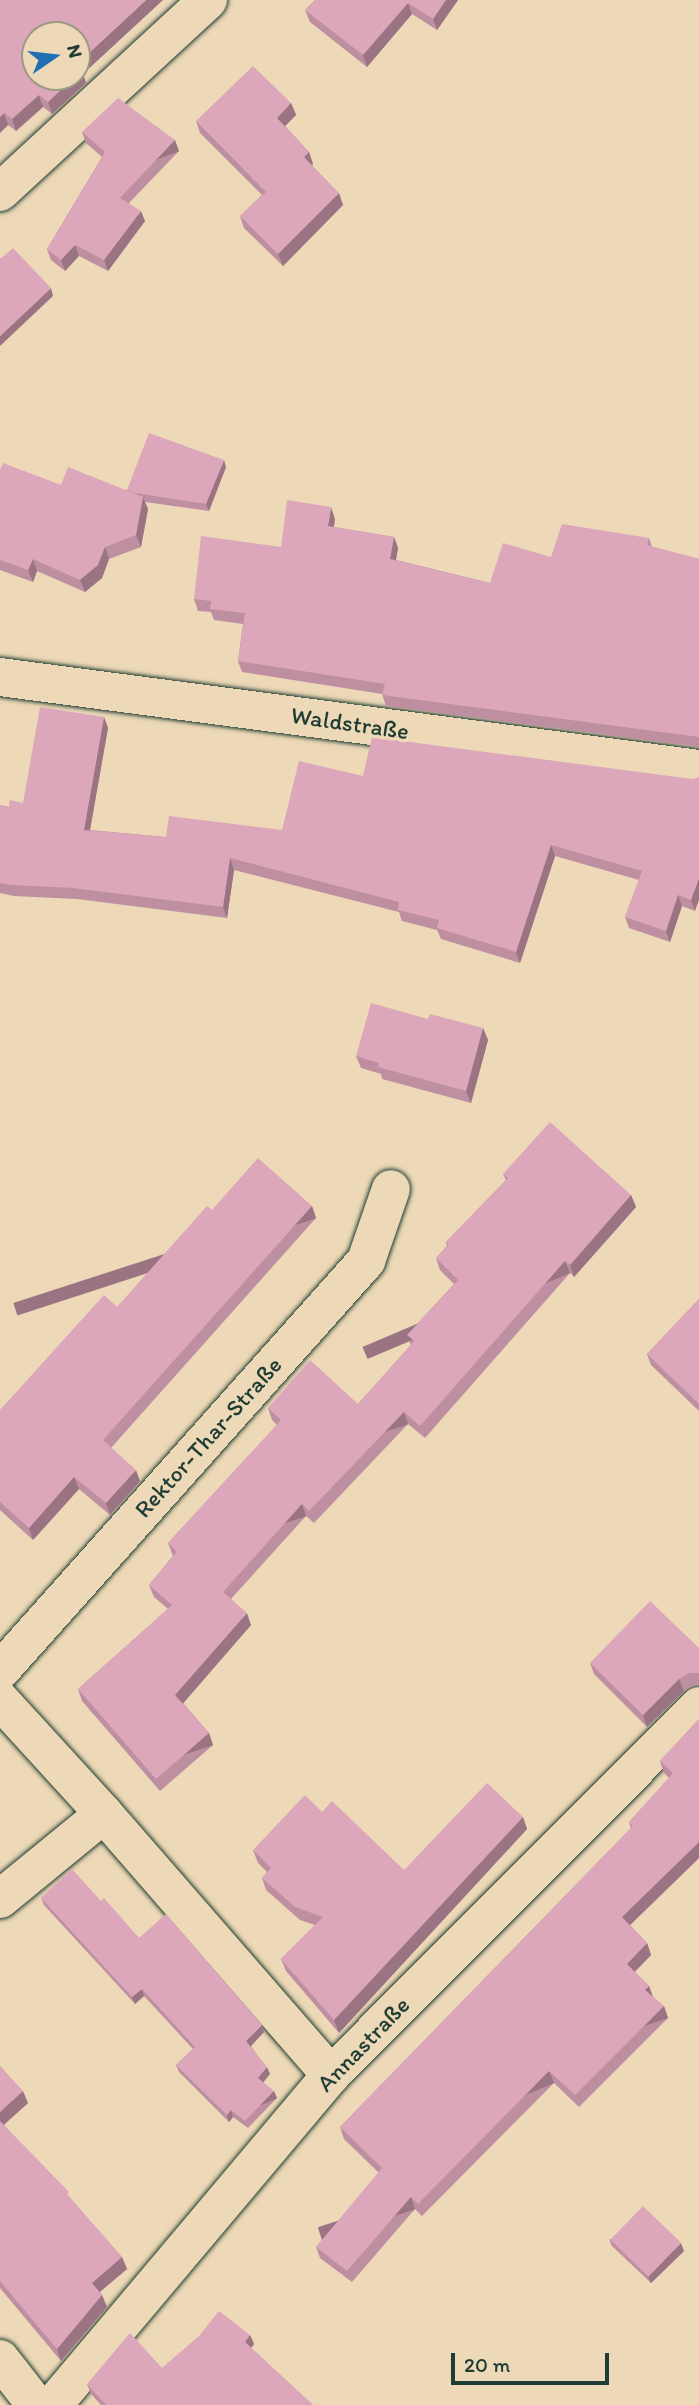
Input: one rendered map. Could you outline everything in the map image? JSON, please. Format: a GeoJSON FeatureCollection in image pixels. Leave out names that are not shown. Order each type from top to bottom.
{"type":"FeatureCollection","features":[{"type":"Feature","properties":{"kind":"street"},"geometry":{"type":"LineString","coordinates":[[0,192],[208,0]]}},
{"type":"Feature","properties":{"kind":"street","name":"Waldstraße"},"geometry":{"type":"LineString","coordinates":[[0,677],[699,769]]}},
{"type":"Feature","properties":{"kind":"street","name":"Rektor-Thar-Straße"},"geometry":{"type":"LineString","coordinates":[[0,1671],[366,1261],[391,1189]]}},
{"type":"Feature","properties":{"kind":"street"},"geometry":{"type":"LineString","coordinates":[[0,1700],[104,1814],[331,2075]]}},
{"type":"Feature","properties":{"kind":"street","name":"Annastraße"},"geometry":{"type":"LineString","coordinates":[[53,2405],[331,2075],[699,1706]]}},
{"type":"Feature","properties":{"kind":"street"},"geometry":{"type":"LineString","coordinates":[[0,1899],[104,1814]]}},
{"type":"Feature","properties":{"kind":"street"},"geometry":{"type":"LineString","coordinates":[[0,2359],[36,2405]]}},
{"type":"Feature","properties":{"kind":"building"},"geometry":{"type":"Polygon","coordinates":[[[0,0],[146,0],[91,51],[91,21],[21,21],[21,91],[60,91],[48,102],[39,95],[12,119],[4,113],[0,117],[0,0]]]}},
{"type":"Feature","properties":{"kind":"building"},"geometry":{"type":"Polygon","coordinates":[[[315,0],[446,0],[433,19],[408,3],[363,55],[305,10],[315,0]]]}},
{"type":"Feature","properties":{"kind":"building"},"geometry":{"type":"Polygon","coordinates":[[[253,66],[291,103],[277,118],[309,152],[304,157],[339,193],[278,254],[240,216],[266,192],[196,121],[253,66]]]}},
{"type":"Feature","properties":{"kind":"building"},"geometry":{"type":"Polygon","coordinates":[[[118,98],[175,140],[120,198],[141,211],[104,260],[75,245],[61,260],[47,249],[105,152],[82,132],[118,98]]]}},
{"type":"Feature","properties":{"kind":"building"},"geometry":{"type":"Polygon","coordinates":[[[13,248],[51,288],[0,336],[0,259],[13,248]]]}},
{"type":"Feature","properties":{"kind":"building"},"geometry":{"type":"Polygon","coordinates":[[[149,433],[224,460],[206,504],[127,490],[149,433]]]}},
{"type":"Feature","properties":{"kind":"building"},"geometry":{"type":"Polygon","coordinates":[[[3,463],[61,485],[68,467],[143,497],[136,535],[105,547],[98,565],[80,580],[33,559],[28,570],[0,560],[0,470],[3,463]]]}},
{"type":"Feature","properties":{"kind":"building"},"geometry":{"type":"Polygon","coordinates":[[[287,500],[331,507],[328,526],[394,537],[390,559],[490,583],[503,543],[551,557],[562,524],[649,538],[647,545],[699,559],[699,737],[382,695],[385,684],[238,661],[245,613],[210,609],[211,601],[194,599],[201,536],[281,547],[287,500]]]}},
{"type":"Feature","properties":{"kind":"building"},"geometry":{"type":"Polygon","coordinates":[[[40,707],[104,717],[84,830],[166,837],[169,816],[282,830],[299,761],[363,776],[372,737],[692,779],[699,777],[699,878],[691,900],[678,895],[666,931],[625,917],[642,871],[551,845],[516,952],[437,928],[439,920],[398,910],[399,902],[230,858],[223,907],[73,888],[0,883],[0,805],[9,807],[10,800],[23,803],[40,707]]]}},
{"type":"Feature","properties":{"kind":"building"},"geometry":{"type":"Polygon","coordinates":[[[371,1003],[428,1019],[430,1014],[483,1028],[466,1091],[378,1067],[379,1063],[356,1056],[371,1003]]]}},
{"type":"Feature","properties":{"kind":"building"},"geometry":{"type":"Polygon","coordinates":[[[550,1122],[631,1195],[570,1265],[565,1261],[420,1426],[404,1412],[309,1511],[302,1504],[223,1592],[247,1613],[175,1695],[209,1733],[156,1779],[78,1689],[172,1605],[149,1585],[177,1552],[168,1543],[281,1420],[268,1408],[310,1360],[358,1404],[414,1341],[407,1335],[458,1280],[436,1258],[449,1245],[446,1242],[508,1178],[503,1174],[550,1122]]]}},
{"type":"Feature","properties":{"kind":"building"},"geometry":{"type":"Polygon","coordinates":[[[258,1158],[312,1206],[103,1440],[136,1470],[106,1503],[74,1477],[29,1528],[0,1502],[0,1410],[104,1295],[117,1307],[207,1206],[212,1210],[258,1158]]]}},
{"type":"Feature","properties":{"kind":"building"},"geometry":{"type":"Polygon","coordinates":[[[699,1299],[699,1404],[647,1354],[699,1299]]]}},
{"type":"Feature","properties":{"kind":"building"},"geometry":{"type":"Polygon","coordinates":[[[650,1601],[699,1648],[699,1673],[690,1673],[679,1679],[643,1715],[590,1663],[650,1601]]]}},
{"type":"Feature","properties":{"kind":"building"},"geometry":{"type":"Polygon","coordinates":[[[699,1719],[699,1842],[622,1917],[647,1943],[627,1964],[649,1986],[645,1990],[664,2006],[575,2095],[549,2071],[418,2204],[411,2197],[347,2271],[316,2247],[382,2168],[340,2127],[633,1826],[629,1822],[673,1773],[660,1761],[699,1719]]]}},
{"type":"Feature","properties":{"kind":"building"},"geometry":{"type":"Polygon","coordinates":[[[487,1783],[523,1817],[334,2020],[281,1959],[323,1917],[295,1907],[262,1878],[271,1868],[253,1850],[305,1795],[322,1812],[332,1801],[404,1870],[487,1783]]]}},
{"type":"Feature","properties":{"kind":"building"},"geometry":{"type":"Polygon","coordinates":[[[72,1869],[101,1901],[104,1898],[139,1938],[166,1914],[262,2025],[246,2041],[267,2067],[258,2078],[274,2091],[245,2121],[231,2110],[227,2115],[176,2065],[195,2047],[142,1989],[132,1997],[41,1898],[72,1869]]]}},
{"type":"Feature","properties":{"kind":"building"},"geometry":{"type":"Polygon","coordinates":[[[0,2066],[23,2091],[0,2112],[0,2066]]]}},
{"type":"Feature","properties":{"kind":"building"},"geometry":{"type":"Polygon","coordinates":[[[0,2121],[69,2192],[67,2194],[122,2257],[92,2283],[102,2295],[57,2349],[0,2281],[0,2121]]]}},
{"type":"Feature","properties":{"kind":"building"},"geometry":{"type":"Polygon","coordinates":[[[643,2206],[681,2243],[648,2277],[610,2240],[643,2206]]]}},
{"type":"Feature","properties":{"kind":"building"},"geometry":{"type":"Polygon","coordinates":[[[219,2311],[250,2335],[245,2342],[313,2405],[106,2405],[87,2384],[130,2333],[162,2368],[199,2336],[219,2311]]]}}]}
